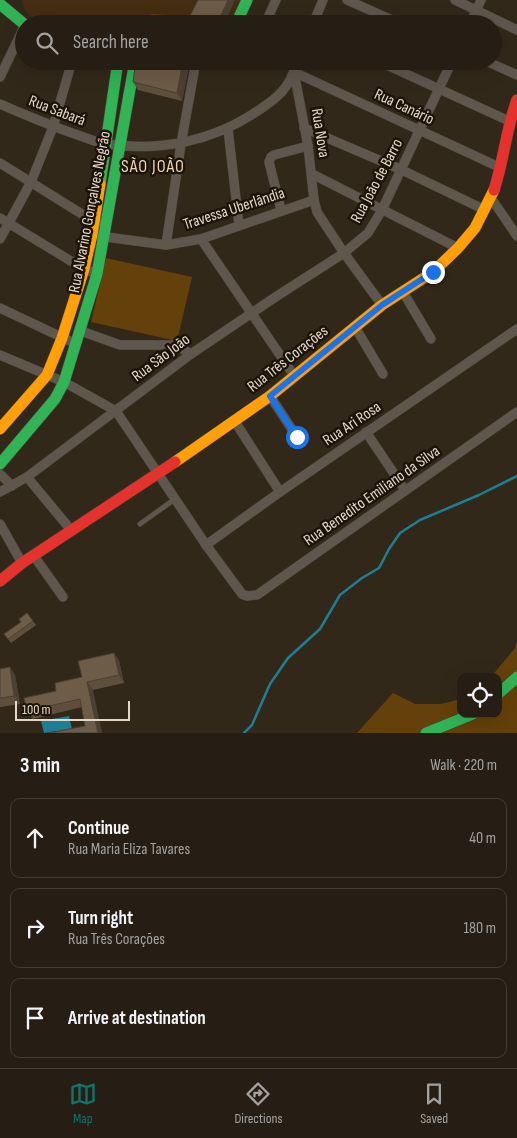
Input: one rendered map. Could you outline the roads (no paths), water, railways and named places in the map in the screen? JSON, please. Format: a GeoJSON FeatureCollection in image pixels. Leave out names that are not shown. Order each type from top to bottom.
{"type":"FeatureCollection","features":[{"type":"Feature","properties":{"kind":"street"},"geometry":{"type":"LineString","coordinates":[[240,15],[248,0]]}},
{"type":"Feature","properties":{"kind":"street"},"geometry":{"type":"LineString","coordinates":[[268,15],[276,0]]}},
{"type":"Feature","properties":{"kind":"street"},"geometry":{"type":"LineString","coordinates":[[317,15],[323,0]]}},
{"type":"Feature","properties":{"kind":"street"},"geometry":{"type":"LineString","coordinates":[[348,0],[381,15]]}},
{"type":"Feature","properties":{"kind":"street"},"geometry":{"type":"LineString","coordinates":[[455,0],[487,15]]}},
{"type":"Feature","properties":{"kind":"street"},"geometry":{"type":"LineString","coordinates":[[474,15],[481,0]]}},
{"type":"Feature","properties":{"kind":"street"},"geometry":{"type":"LineString","coordinates":[[0,1],[15,16]]}},
{"type":"Feature","properties":{"kind":"street"},"geometry":{"type":"LineString","coordinates":[[502,22],[517,30]]}},
{"type":"Feature","properties":{"kind":"street"},"geometry":{"type":"LineString","coordinates":[[0,77],[15,44]]}},
{"type":"Feature","properties":{"kind":"street"},"geometry":{"type":"LineString","coordinates":[[502,69],[517,76]]}},
{"type":"Feature","properties":{"kind":"street"},"geometry":{"type":"LineString","coordinates":[[0,239],[31,182],[53,127],[69,70]]}},
{"type":"Feature","properties":{"kind":"street","name":"Rua Alvarino Gonçalves Negrão"},"geometry":{"type":"LineString","coordinates":[[0,429],[47,374],[62,338],[84,269],[92,234],[116,70]]}},
{"type":"Feature","properties":{"kind":"street","name":"Rua Alvarino Gonçalves Negrão"},"geometry":{"type":"LineString","coordinates":[[0,464],[55,399],[64,382],[97,274],[132,70]]}},
{"type":"Feature","properties":{"kind":"street"},"geometry":{"type":"LineString","coordinates":[[166,245],[194,70]]}},
{"type":"Feature","properties":{"kind":"street","name":"Rua Sabará"},"geometry":{"type":"LineString","coordinates":[[0,104],[53,127],[104,144],[153,147],[181,144],[201,139],[247,119],[271,102],[287,85],[294,70]]}},
{"type":"Feature","properties":{"kind":"street","name":"Rua Nova"},"geometry":{"type":"LineString","coordinates":[[297,70],[314,200],[320,220],[382,305]]}},
{"type":"Feature","properties":{"kind":"street","name":"Rua Canário"},"geometry":{"type":"LineString","coordinates":[[304,70],[420,132],[501,168]]}},
{"type":"Feature","properties":{"kind":"street"},"geometry":{"type":"LineString","coordinates":[[397,70],[513,123]]}},
{"type":"Feature","properties":{"kind":"street","name":"Rua João de Barro"},"geometry":{"type":"LineString","coordinates":[[344,253],[368,233],[382,210],[448,70]]}},
{"type":"Feature","properties":{"kind":"street","name":"Rua Três Corações"},"geometry":{"type":"LineString","coordinates":[[0,581],[22,563],[158,474],[270,396],[382,305],[433,272],[458,248],[475,228],[491,198],[513,123],[517,100]]}},
{"type":"Feature","properties":{"kind":"street"},"geometry":{"type":"LineString","coordinates":[[228,128],[239,225]]}},
{"type":"Feature","properties":{"kind":"street"},"geometry":{"type":"LineString","coordinates":[[304,128],[402,170],[485,210]]}},
{"type":"Feature","properties":{"kind":"street"},"geometry":{"type":"LineString","coordinates":[[281,210],[269,162],[270,159],[274,155],[308,146]]}},
{"type":"Feature","properties":{"kind":"street"},"geometry":{"type":"LineString","coordinates":[[0,162],[93,221],[106,224]]}},
{"type":"Feature","properties":{"kind":"street"},"geometry":{"type":"LineString","coordinates":[[312,174],[458,248]]}},
{"type":"Feature","properties":{"kind":"street"},"geometry":{"type":"LineString","coordinates":[[491,198],[516,232]]}},
{"type":"Feature","properties":{"kind":"street","name":"Travessa Uberlândia"},"geometry":{"type":"LineString","coordinates":[[92,234],[166,245],[200,239],[314,200]]}},
{"type":"Feature","properties":{"kind":"street"},"geometry":{"type":"LineString","coordinates":[[0,218],[84,269],[97,274]]}},
{"type":"Feature","properties":{"kind":"street"},"geometry":{"type":"LineString","coordinates":[[200,239],[295,377]]}},
{"type":"Feature","properties":{"kind":"street","name":"Rua São João"},"geometry":{"type":"LineString","coordinates":[[0,492],[27,477],[191,354],[344,253]]}},
{"type":"Feature","properties":{"kind":"street"},"geometry":{"type":"LineString","coordinates":[[403,292],[432,339]]}},
{"type":"Feature","properties":{"kind":"street"},"geometry":{"type":"LineString","coordinates":[[0,308],[76,344]]}},
{"type":"Feature","properties":{"kind":"street"},"geometry":{"type":"LineString","coordinates":[[354,327],[383,374]]}},
{"type":"Feature","properties":{"kind":"street","name":"Rua Ari Rosa"},"geometry":{"type":"LineString","coordinates":[[206,545],[366,432],[517,329]]}},
{"type":"Feature","properties":{"kind":"street"},"geometry":{"type":"LineString","coordinates":[[81,331],[120,345],[175,345],[191,354]]}},
{"type":"Feature","properties":{"kind":"street"},"geometry":{"type":"LineString","coordinates":[[0,355],[64,382],[116,411],[206,545]]}},
{"type":"Feature","properties":{"kind":"street"},"geometry":{"type":"LineString","coordinates":[[270,396],[297,437]]}},
{"type":"Feature","properties":{"kind":"street","name":"Rua Benedito Emiliano da Silva"},"geometry":{"type":"LineString","coordinates":[[206,545],[242,594],[251,597],[257,595],[517,412]]}},
{"type":"Feature","properties":{"kind":"street"},"geometry":{"type":"LineString","coordinates":[[234,420],[280,492]]}},
{"type":"Feature","properties":{"kind":"street"},"geometry":{"type":"LineString","coordinates":[[366,432],[406,490]]}},
{"type":"Feature","properties":{"kind":"street"},"geometry":{"type":"LineString","coordinates":[[0,474],[12,486]]}},
{"type":"Feature","properties":{"kind":"street"},"geometry":{"type":"LineString","coordinates":[[27,477],[71,530]]}},
{"type":"Feature","properties":{"kind":"street"},"geometry":{"type":"LineString","coordinates":[[0,524],[22,563]]}},
{"type":"Feature","properties":{"kind":"street"},"geometry":{"type":"LineString","coordinates":[[34,556],[63,598]]}},
{"type":"Feature","properties":{"kind":"street"},"geometry":{"type":"LineString","coordinates":[[502,690],[517,677]]}},
{"type":"Feature","properties":{"kind":"street"},"geometry":{"type":"LineString","coordinates":[[426,733],[463,718]]}},
{"type":"Feature","properties":{"kind":"lane"},"geometry":{"type":"LineString","coordinates":[[140,524],[175,500]]}},
{"type":"Feature","properties":{"kind":"water"},"geometry":{"type":"Polygon","coordinates":[[[69,716],[72,729],[44,733],[41,721],[69,716]]]}},
{"type":"Feature","properties":{"kind":"waterway"},"geometry":{"type":"LineString","coordinates":[[244,733],[252,725],[270,684],[288,658],[320,629],[340,595],[379,568],[400,533],[420,520],[479,495],[517,476]]}},
{"type":"Feature","properties":{"kind":"district","name":"SÃO JOÃO"},"geometry":{"type":"Point","coordinates":[153,166]}}]}
